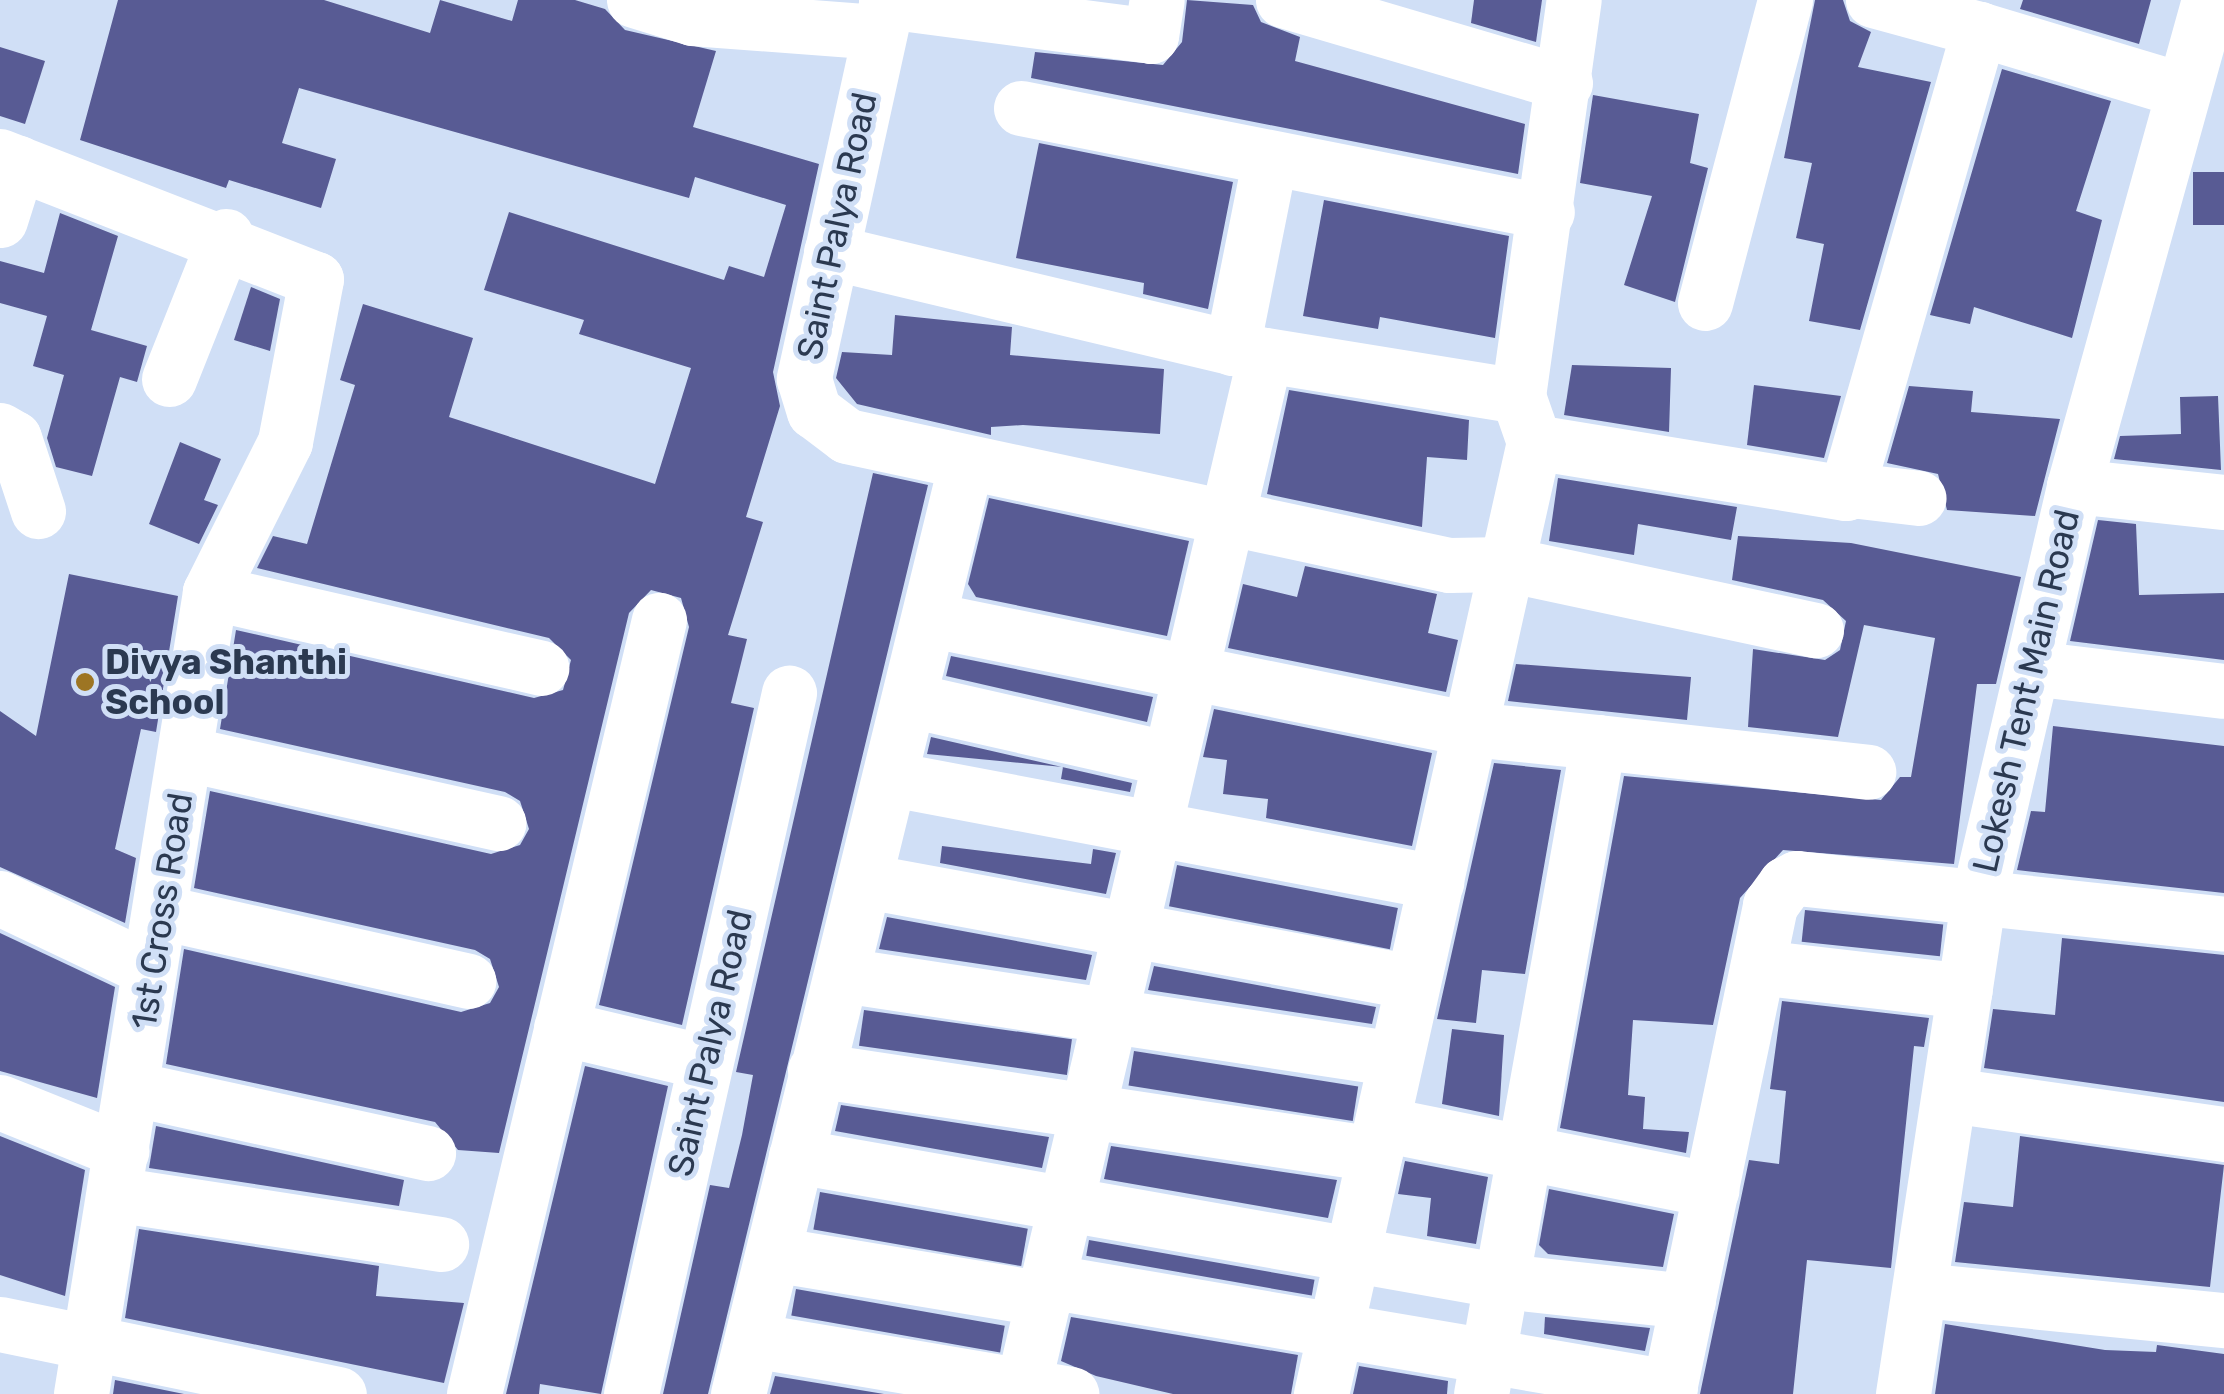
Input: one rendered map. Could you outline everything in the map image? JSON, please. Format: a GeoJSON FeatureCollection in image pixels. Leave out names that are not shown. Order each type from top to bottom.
{"type":"FeatureCollection","features":[{"type":"Feature","properties":{"kind":"street"},"geometry":{"type":"LineString","coordinates":[[634,0],[692,18],[884,11],[1150,36],[1157,0]]}},
{"type":"Feature","properties":{"kind":"street"},"geometry":{"type":"LineString","coordinates":[[1282,0],[1565,83]]}},
{"type":"Feature","properties":{"kind":"street"},"geometry":{"type":"LineString","coordinates":[[1321,1394],[1507,564],[1574,0]]}},
{"type":"Feature","properties":{"kind":"street"},"geometry":{"type":"LineString","coordinates":[[1705,304],[1785,0]]}},
{"type":"Feature","properties":{"kind":"street"},"geometry":{"type":"LineString","coordinates":[[1873,0],[2179,88]]}},
{"type":"Feature","properties":{"kind":"street","name":"Lokesh Tent Main Road"},"geometry":{"type":"LineString","coordinates":[[1903,1394],[1979,895],[2074,486],[2179,88],[2209,0]]}},
{"type":"Feature","properties":{"kind":"street","name":"Saint Palya Road"},"geometry":{"type":"LineString","coordinates":[[884,11],[804,379],[814,411],[847,436],[966,462]]}},
{"type":"Feature","properties":{"kind":"street"},"geometry":{"type":"LineString","coordinates":[[1851,490],[1978,29]]}},
{"type":"Feature","properties":{"kind":"street"},"geometry":{"type":"LineString","coordinates":[[1021,108],[1547,212]]}},
{"type":"Feature","properties":{"kind":"street"},"geometry":{"type":"LineString","coordinates":[[752,1340],[1038,1392],[1046,1290],[1226,515],[1270,158]]}},
{"type":"Feature","properties":{"kind":"street"},"geometry":{"type":"LineString","coordinates":[[0,220],[9,160],[226,236],[169,379]]}},
{"type":"Feature","properties":{"kind":"street","name":"1st Cross Road"},"geometry":{"type":"LineString","coordinates":[[84,1368],[134,1090],[149,969],[187,754],[210,592],[284,442],[316,278],[226,236]]}},
{"type":"Feature","properties":{"kind":"street"},"geometry":{"type":"LineString","coordinates":[[831,252],[1526,419],[1851,490],[1919,498]]}},
{"type":"Feature","properties":{"kind":"street"},"geometry":{"type":"LineString","coordinates":[[0,430],[14,438],[38,511]]}},
{"type":"Feature","properties":{"kind":"street"},"geometry":{"type":"LineString","coordinates":[[738,1394],[815,1070],[932,620],[966,462],[1449,565],[1507,564],[1816,630]]}},
{"type":"Feature","properties":{"kind":"street"},"geometry":{"type":"LineString","coordinates":[[2074,486],[2224,502]]}},
{"type":"Feature","properties":{"kind":"street"},"geometry":{"type":"LineString","coordinates":[[210,592],[541,668]]}},
{"type":"Feature","properties":{"kind":"street"},"geometry":{"type":"LineString","coordinates":[[474,1394],[659,620]]}},
{"type":"Feature","properties":{"kind":"street"},"geometry":{"type":"LineString","coordinates":[[932,620],[1470,729],[1868,772]]}},
{"type":"Feature","properties":{"kind":"street"},"geometry":{"type":"LineString","coordinates":[[2032,668],[2224,690]]}},
{"type":"Feature","properties":{"kind":"street","name":"Saint Palya Road"},"geometry":{"type":"LineString","coordinates":[[630,1394],[789,692]]}},
{"type":"Feature","properties":{"kind":"street"},"geometry":{"type":"LineString","coordinates":[[910,700],[1169,759]]}},
{"type":"Feature","properties":{"kind":"street"},"geometry":{"type":"LineString","coordinates":[[1485,1375],[1529,1146],[1598,742]]}},
{"type":"Feature","properties":{"kind":"street"},"geometry":{"type":"LineString","coordinates":[[187,754],[498,823]]}},
{"type":"Feature","properties":{"kind":"street"},"geometry":{"type":"LineString","coordinates":[[892,779],[1436,882]]}},
{"type":"Feature","properties":{"kind":"street"},"geometry":{"type":"LineString","coordinates":[[773,1254],[1336,1330],[1485,1375],[1669,1390],[1770,905],[1798,878],[2224,924]]}},
{"type":"Feature","properties":{"kind":"street"},"geometry":{"type":"LineString","coordinates":[[866,881],[1414,982]]}},
{"type":"Feature","properties":{"kind":"street"},"geometry":{"type":"LineString","coordinates":[[0,898],[149,969]]}},
{"type":"Feature","properties":{"kind":"street"},"geometry":{"type":"LineString","coordinates":[[160,912],[468,981]]}},
{"type":"Feature","properties":{"kind":"street"},"geometry":{"type":"LineString","coordinates":[[1758,967],[1965,991]]}},
{"type":"Feature","properties":{"kind":"street"},"geometry":{"type":"LineString","coordinates":[[842,975],[1395,1059]]}},
{"type":"Feature","properties":{"kind":"street"},"geometry":{"type":"LineString","coordinates":[[561,1028],[705,1062]]}},
{"type":"Feature","properties":{"kind":"street"},"geometry":{"type":"LineString","coordinates":[[815,1070],[1085,1110],[1378,1139],[1529,1146],[1711,1190]]}},
{"type":"Feature","properties":{"kind":"street"},"geometry":{"type":"LineString","coordinates":[[134,1090],[428,1153]]}},
{"type":"Feature","properties":{"kind":"street"},"geometry":{"type":"LineString","coordinates":[[1950,1095],[2224,1134]]}},
{"type":"Feature","properties":{"kind":"street"},"geometry":{"type":"LineString","coordinates":[[0,1102],[118,1173],[440,1244]]}},
{"type":"Feature","properties":{"kind":"street"},"geometry":{"type":"LineString","coordinates":[[796,1156],[1067,1198],[1503,1281],[1688,1301]]}},
{"type":"Feature","properties":{"kind":"street"},"geometry":{"type":"LineString","coordinates":[[1921,1290],[2224,1320]]}},
{"type":"Feature","properties":{"kind":"street"},"geometry":{"type":"LineString","coordinates":[[0,1324],[84,1368],[338,1394]]}},
{"type":"Feature","properties":{"kind":"building"},"geometry":{"type":"Polygon","coordinates":[[[118,0],[324,0],[430,33],[440,0],[512,21],[518,0],[575,0],[605,9],[625,30],[716,51],[693,127],[819,164],[773,372],[780,406],[746,517],[763,522],[728,635],[747,639],[731,703],[754,708],[682,1025],[599,1005],[689,627],[681,598],[651,590],[629,613],[499,1153],[458,1150],[435,1122],[166,1064],[184,949],[461,1012],[490,1003],[499,987],[490,959],[475,950],[194,888],[210,791],[491,854],[520,845],[529,829],[520,801],[505,792],[220,729],[236,630],[534,698],[563,690],[571,660],[549,638],[257,568],[273,536],[307,544],[355,385],[340,380],[363,304],[473,338],[449,417],[655,484],[691,368],[579,334],[584,320],[484,290],[509,212],[724,280],[729,266],[764,277],[786,205],[695,177],[689,198],[299,88],[282,143],[336,159],[321,208],[229,180],[226,188],[80,140],[118,0]]]}},
{"type":"Feature","properties":{"kind":"building"},"geometry":{"type":"Polygon","coordinates":[[[1187,0],[1253,5],[1261,22],[1300,37],[1295,61],[1525,124],[1518,174],[1031,78],[1035,52],[1163,65],[1182,42],[1187,0]]]}},
{"type":"Feature","properties":{"kind":"building"},"geometry":{"type":"Polygon","coordinates":[[[1474,0],[1542,0],[1536,42],[1471,23],[1474,0]]]}},
{"type":"Feature","properties":{"kind":"building"},"geometry":{"type":"Polygon","coordinates":[[[1815,0],[1843,0],[1850,21],[1871,32],[1858,67],[1931,82],[1860,330],[1809,321],[1824,244],[1796,238],[1812,163],[1784,158],[1815,0]]]}},
{"type":"Feature","properties":{"kind":"building"},"geometry":{"type":"Polygon","coordinates":[[[2023,0],[2151,0],[2139,44],[2020,9],[2023,0]]]}},
{"type":"Feature","properties":{"kind":"building"},"geometry":{"type":"Polygon","coordinates":[[[0,47],[45,61],[25,124],[0,116],[0,47]]]}},
{"type":"Feature","properties":{"kind":"building"},"geometry":{"type":"Polygon","coordinates":[[[2002,69],[2111,101],[2076,211],[2102,220],[2072,338],[1974,307],[1970,324],[1930,315],[2002,69]]]}},
{"type":"Feature","properties":{"kind":"building"},"geometry":{"type":"Polygon","coordinates":[[[1593,95],[1699,114],[1690,163],[1708,168],[1675,302],[1624,285],[1652,196],[1580,183],[1593,95]]]}},
{"type":"Feature","properties":{"kind":"building"},"geometry":{"type":"Polygon","coordinates":[[[1039,143],[1233,182],[1208,309],[1143,294],[1144,283],[1016,258],[1039,143]]]}},
{"type":"Feature","properties":{"kind":"building"},"geometry":{"type":"Polygon","coordinates":[[[2193,172],[2224,172],[2224,225],[2193,225],[2193,172]]]}},
{"type":"Feature","properties":{"kind":"building"},"geometry":{"type":"Polygon","coordinates":[[[1324,200],[1509,236],[1495,338],[1380,317],[1378,329],[1303,316],[1324,200]]]}},
{"type":"Feature","properties":{"kind":"building"},"geometry":{"type":"Polygon","coordinates":[[[60,213],[118,236],[91,330],[147,346],[137,382],[120,377],[92,476],[56,467],[47,438],[64,375],[33,366],[47,316],[0,303],[0,261],[44,273],[60,213]]]}},
{"type":"Feature","properties":{"kind":"building"},"geometry":{"type":"Polygon","coordinates":[[[251,287],[280,299],[270,351],[234,340],[251,287]]]}},
{"type":"Feature","properties":{"kind":"building"},"geometry":{"type":"Polygon","coordinates":[[[895,315],[1012,327],[1010,355],[1164,369],[1160,434],[1023,425],[991,427],[991,435],[857,404],[836,378],[842,352],[892,355],[895,315]]]}},
{"type":"Feature","properties":{"kind":"building"},"geometry":{"type":"Polygon","coordinates":[[[1572,365],[1671,368],[1669,432],[1564,415],[1572,365]]]}},
{"type":"Feature","properties":{"kind":"building"},"geometry":{"type":"Polygon","coordinates":[[[1754,385],[1841,396],[1824,458],[1747,445],[1754,385]]]}},
{"type":"Feature","properties":{"kind":"building"},"geometry":{"type":"Polygon","coordinates":[[[1909,386],[1973,391],[1971,412],[2060,419],[2035,516],[1947,510],[1938,474],[1887,463],[1909,386]]]}},
{"type":"Feature","properties":{"kind":"building"},"geometry":{"type":"Polygon","coordinates":[[[1289,390],[1469,420],[1467,460],[1427,457],[1422,527],[1267,494],[1289,390]]]}},
{"type":"Feature","properties":{"kind":"building"},"geometry":{"type":"Polygon","coordinates":[[[2218,396],[2221,470],[2114,459],[2120,436],[2181,434],[2180,397],[2218,396]]]}},
{"type":"Feature","properties":{"kind":"building"},"geometry":{"type":"Polygon","coordinates":[[[180,442],[221,459],[204,500],[218,505],[199,544],[149,524],[180,442]]]}},
{"type":"Feature","properties":{"kind":"building"},"geometry":{"type":"Polygon","coordinates":[[[873,473],[928,485],[708,1394],[663,1394],[710,1185],[729,1188],[742,1135],[753,1075],[736,1072],[873,473]]]}},
{"type":"Feature","properties":{"kind":"building"},"geometry":{"type":"Polygon","coordinates":[[[1558,478],[1737,507],[1731,540],[1638,524],[1634,555],[1549,541],[1558,478]]]}},
{"type":"Feature","properties":{"kind":"building"},"geometry":{"type":"Polygon","coordinates":[[[989,498],[1189,541],[1167,636],[976,597],[968,584],[989,498]]]}},
{"type":"Feature","properties":{"kind":"building"},"geometry":{"type":"Polygon","coordinates":[[[2098,520],[2136,524],[2139,595],[2224,593],[2224,660],[2070,641],[2098,520]]]}},
{"type":"Feature","properties":{"kind":"building"},"geometry":{"type":"Polygon","coordinates":[[[1738,536],[1851,543],[2021,577],[1996,684],[1977,684],[1954,864],[1783,850],[1740,898],[1713,1025],[1633,1020],[1628,1095],[1645,1097],[1643,1129],[1689,1132],[1686,1153],[1560,1128],[1624,776],[1881,800],[1900,777],[1911,777],[1935,638],[1864,625],[1838,737],[1748,727],[1753,649],[1825,660],[1840,650],[1846,621],[1823,600],[1732,580],[1738,536]]]}},
{"type":"Feature","properties":{"kind":"building"},"geometry":{"type":"Polygon","coordinates":[[[1305,566],[1437,594],[1428,633],[1458,640],[1446,692],[1228,648],[1243,584],[1297,597],[1305,566]]]}},
{"type":"Feature","properties":{"kind":"building"},"geometry":{"type":"Polygon","coordinates":[[[69,574],[178,596],[156,732],[141,729],[115,849],[136,858],[125,923],[0,867],[0,711],[36,736],[69,574]]]}},
{"type":"Feature","properties":{"kind":"building"},"geometry":{"type":"Polygon","coordinates":[[[951,656],[1153,697],[1147,722],[946,676],[951,656]]]}},
{"type":"Feature","properties":{"kind":"building"},"geometry":{"type":"Polygon","coordinates":[[[1516,664],[1691,677],[1687,720],[1508,701],[1516,664]]]}},
{"type":"Feature","properties":{"kind":"building"},"geometry":{"type":"Polygon","coordinates":[[[1214,709],[1432,753],[1412,846],[1266,818],[1268,799],[1223,794],[1227,760],[1203,757],[1214,709]]]}},
{"type":"Feature","properties":{"kind":"building"},"geometry":{"type":"Polygon","coordinates":[[[2053,726],[2224,746],[2224,893],[2017,870],[2031,811],[2045,812],[2053,726]]]}},
{"type":"Feature","properties":{"kind":"building"},"geometry":{"type":"Polygon","coordinates":[[[931,737],[1061,767],[927,754],[931,737]]]}},
{"type":"Feature","properties":{"kind":"building"},"geometry":{"type":"Polygon","coordinates":[[[1494,763],[1561,770],[1525,974],[1482,970],[1476,1023],[1437,1019],[1494,763]]]}},
{"type":"Feature","properties":{"kind":"building"},"geometry":{"type":"Polygon","coordinates":[[[1063,767],[1132,783],[1130,792],[1061,779],[1063,767]]]}},
{"type":"Feature","properties":{"kind":"building"},"geometry":{"type":"Polygon","coordinates":[[[942,846],[1091,864],[1093,849],[1116,853],[1106,894],[940,863],[942,846]]]}},
{"type":"Feature","properties":{"kind":"building"},"geometry":{"type":"Polygon","coordinates":[[[1177,865],[1398,908],[1390,949],[1169,906],[1177,865]]]}},
{"type":"Feature","properties":{"kind":"building"},"geometry":{"type":"Polygon","coordinates":[[[1805,910],[1943,925],[1940,956],[1802,942],[1805,910]]]}},
{"type":"Feature","properties":{"kind":"building"},"geometry":{"type":"Polygon","coordinates":[[[887,917],[1092,955],[1086,980],[879,949],[887,917]]]}},
{"type":"Feature","properties":{"kind":"building"},"geometry":{"type":"Polygon","coordinates":[[[0,933],[115,987],[97,1098],[0,1071],[0,933]]]}},
{"type":"Feature","properties":{"kind":"building"},"geometry":{"type":"Polygon","coordinates":[[[2062,938],[2224,955],[2224,1102],[1984,1068],[1993,1009],[2055,1015],[2062,938]]]}},
{"type":"Feature","properties":{"kind":"building"},"geometry":{"type":"Polygon","coordinates":[[[1154,966],[1376,1007],[1372,1024],[1148,990],[1154,966]]]}},
{"type":"Feature","properties":{"kind":"building"},"geometry":{"type":"Polygon","coordinates":[[[1782,1001],[1929,1018],[1924,1047],[1914,1046],[1891,1268],[1807,1260],[1793,1394],[1700,1394],[1749,1160],[1779,1164],[1786,1091],[1770,1089],[1782,1001]]]}},
{"type":"Feature","properties":{"kind":"building"},"geometry":{"type":"Polygon","coordinates":[[[864,1010],[1072,1039],[1067,1075],[859,1046],[864,1010]]]}},
{"type":"Feature","properties":{"kind":"building"},"geometry":{"type":"Polygon","coordinates":[[[1452,1029],[1504,1035],[1499,1116],[1442,1104],[1452,1029]]]}},
{"type":"Feature","properties":{"kind":"building"},"geometry":{"type":"Polygon","coordinates":[[[1134,1051],[1358,1087],[1353,1121],[1129,1086],[1134,1051]]]}},
{"type":"Feature","properties":{"kind":"building"},"geometry":{"type":"Polygon","coordinates":[[[585,1066],[668,1086],[601,1394],[540,1384],[539,1394],[506,1394],[585,1066]]]}},
{"type":"Feature","properties":{"kind":"building"},"geometry":{"type":"Polygon","coordinates":[[[841,1105],[1049,1137],[1042,1168],[835,1131],[841,1105]]]}},
{"type":"Feature","properties":{"kind":"building"},"geometry":{"type":"Polygon","coordinates":[[[156,1126],[404,1180],[399,1206],[149,1168],[156,1126]]]}},
{"type":"Feature","properties":{"kind":"building"},"geometry":{"type":"Polygon","coordinates":[[[0,1136],[85,1170],[65,1296],[0,1275],[0,1136]]]}},
{"type":"Feature","properties":{"kind":"building"},"geometry":{"type":"Polygon","coordinates":[[[2020,1136],[2224,1165],[2210,1287],[1955,1262],[1964,1202],[2013,1207],[2020,1136]]]}},
{"type":"Feature","properties":{"kind":"building"},"geometry":{"type":"Polygon","coordinates":[[[1111,1146],[1337,1180],[1328,1218],[1104,1179],[1111,1146]]]}},
{"type":"Feature","properties":{"kind":"building"},"geometry":{"type":"Polygon","coordinates":[[[1405,1161],[1488,1177],[1476,1244],[1427,1236],[1431,1198],[1398,1194],[1405,1161]]]}},
{"type":"Feature","properties":{"kind":"building"},"geometry":{"type":"Polygon","coordinates":[[[1549,1189],[1674,1214],[1663,1267],[1548,1254],[1539,1245],[1549,1189]]]}},
{"type":"Feature","properties":{"kind":"building"},"geometry":{"type":"Polygon","coordinates":[[[820,1192],[1028,1229],[1021,1266],[813,1229],[820,1192]]]}},
{"type":"Feature","properties":{"kind":"building"},"geometry":{"type":"Polygon","coordinates":[[[139,1229],[379,1266],[376,1296],[464,1303],[444,1383],[125,1318],[139,1229]]]}},
{"type":"Feature","properties":{"kind":"building"},"geometry":{"type":"Polygon","coordinates":[[[1089,1240],[1315,1280],[1312,1296],[1086,1256],[1089,1240]]]}},
{"type":"Feature","properties":{"kind":"building"},"geometry":{"type":"Polygon","coordinates":[[[796,1289],[1005,1326],[1000,1352],[791,1316],[796,1289]]]}},
{"type":"Feature","properties":{"kind":"building"},"geometry":{"type":"Polygon","coordinates":[[[1071,1317],[1298,1355],[1291,1394],[1173,1394],[1096,1376],[1061,1361],[1071,1317]]]}},
{"type":"Feature","properties":{"kind":"building"},"geometry":{"type":"Polygon","coordinates":[[[1545,1317],[1650,1328],[1645,1351],[1544,1334],[1545,1317]]]}},
{"type":"Feature","properties":{"kind":"building"},"geometry":{"type":"Polygon","coordinates":[[[1945,1324],[2105,1350],[2156,1352],[2157,1345],[2224,1354],[2224,1394],[1935,1394],[1945,1324]]]}},
{"type":"Feature","properties":{"kind":"building"},"geometry":{"type":"Polygon","coordinates":[[[1359,1366],[1448,1381],[1447,1394],[1353,1394],[1359,1366]]]}},
{"type":"Feature","properties":{"kind":"building"},"geometry":{"type":"Polygon","coordinates":[[[775,1376],[884,1394],[770,1394],[775,1376]]]}},
{"type":"Feature","properties":{"kind":"building"},"geometry":{"type":"Polygon","coordinates":[[[115,1380],[184,1394],[113,1394],[115,1380]]]}},
{"type":"Feature","properties":{"kind":"place","name":"Divya Shanthi School"},"geometry":{"type":"Point","coordinates":[85,682]}}]}
